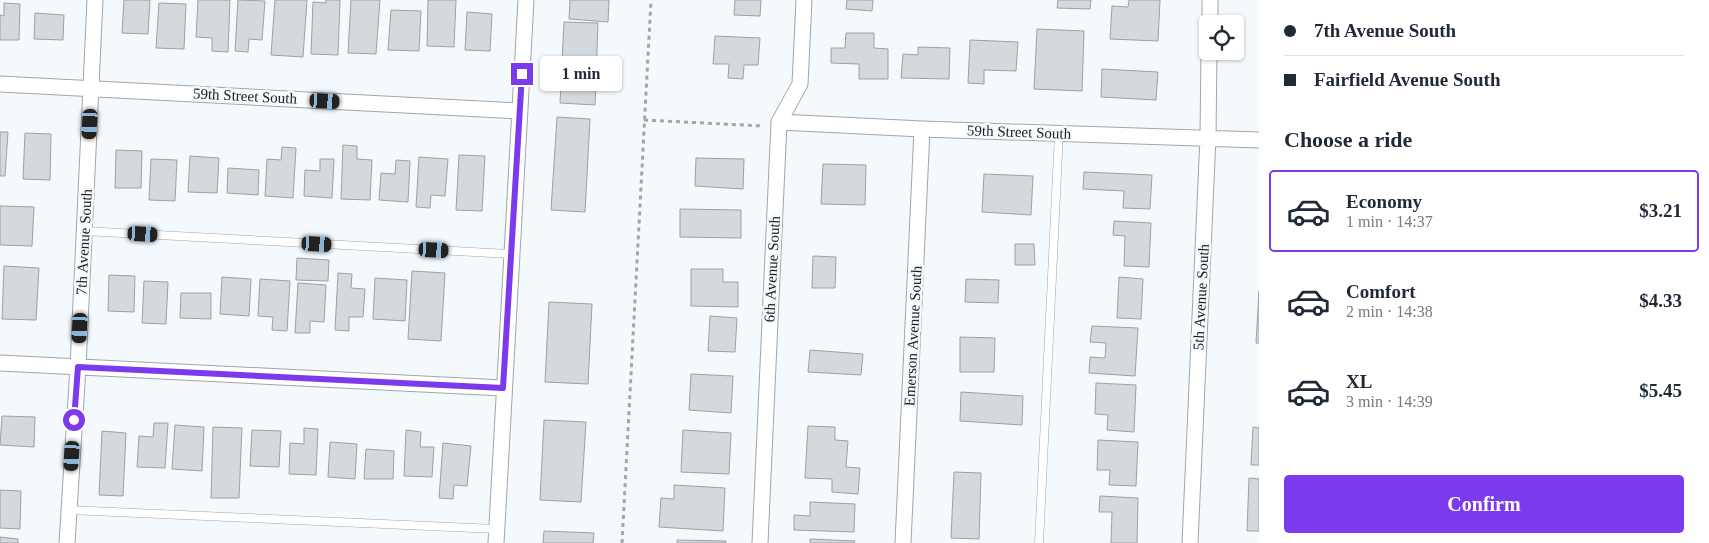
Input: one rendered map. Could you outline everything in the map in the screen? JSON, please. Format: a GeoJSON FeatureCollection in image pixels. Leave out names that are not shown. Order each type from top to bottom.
{"type":"FeatureCollection","features":[{"type":"Feature","properties":{"kind":"street","name":"7th Avenue South"},"geometry":{"type":"LineString","coordinates":[[67,543],[78,367],[96,0]]}},
{"type":"Feature","properties":{"kind":"street"},"geometry":{"type":"LineString","coordinates":[[496,536],[526,0]]}},
{"type":"Feature","properties":{"kind":"street","name":"6th Avenue South"},"geometry":{"type":"LineString","coordinates":[[760,543],[779,124],[800,84],[804,0]]}},
{"type":"Feature","properties":{"kind":"street"},"geometry":{"type":"LineString","coordinates":[[1210,0],[1210,15]]}},
{"type":"Feature","properties":{"kind":"street","name":"5th Avenue South"},"geometry":{"type":"LineString","coordinates":[[1190,543],[1208,137],[1209,60]]}},
{"type":"Feature","properties":{"kind":"street","name":"59th Street South"},"geometry":{"type":"LineString","coordinates":[[0,84],[520,111]]}},
{"type":"Feature","properties":{"kind":"street","name":"59th Street South"},"geometry":{"type":"LineString","coordinates":[[779,124],[1259,140]]}},
{"type":"Feature","properties":{"kind":"street","name":"Emerson Avenue South"},"geometry":{"type":"LineString","coordinates":[[903,543],[922,129]]}},
{"type":"Feature","properties":{"kind":"street"},"geometry":{"type":"LineString","coordinates":[[0,363],[503,388]]}},
{"type":"Feature","properties":{"kind":"lane"},"geometry":{"type":"LineString","coordinates":[[1039,543],[1058,133]]}},
{"type":"Feature","properties":{"kind":"lane"},"geometry":{"type":"LineString","coordinates":[[84,231],[512,254]]}},
{"type":"Feature","properties":{"kind":"lane"},"geometry":{"type":"LineString","coordinates":[[69,510],[496,536]]}},
{"type":"Feature","properties":{"kind":"path"},"geometry":{"type":"LineString","coordinates":[[622,543],[651,0]]}},
{"type":"Feature","properties":{"kind":"path"},"geometry":{"type":"LineString","coordinates":[[644,120],[779,124]]}},
{"type":"Feature","properties":{"kind":"building"},"geometry":{"type":"Polygon","coordinates":[[[124,0],[150,0],[148,34],[122,33],[124,0]]]}},
{"type":"Feature","properties":{"kind":"building"},"geometry":{"type":"Polygon","coordinates":[[[198,0],[230,0],[228,52],[212,51],[212,38],[196,37],[198,0]]]}},
{"type":"Feature","properties":{"kind":"building"},"geometry":{"type":"Polygon","coordinates":[[[238,0],[265,1],[262,40],[249,39],[248,52],[235,51],[238,0]]]}},
{"type":"Feature","properties":{"kind":"building"},"geometry":{"type":"Polygon","coordinates":[[[275,0],[307,0],[303,57],[271,55],[275,0]]]}},
{"type":"Feature","properties":{"kind":"building"},"geometry":{"type":"Polygon","coordinates":[[[326,0],[340,0],[338,55],[311,54],[313,2],[326,3],[326,0]]]}},
{"type":"Feature","properties":{"kind":"building"},"geometry":{"type":"Polygon","coordinates":[[[351,0],[380,0],[376,54],[348,53],[351,0]]]}},
{"type":"Feature","properties":{"kind":"building"},"geometry":{"type":"Polygon","coordinates":[[[428,0],[456,0],[454,47],[427,46],[428,0]]]}},
{"type":"Feature","properties":{"kind":"building"},"geometry":{"type":"Polygon","coordinates":[[[570,0],[609,0],[608,22],[569,19],[570,0]]]}},
{"type":"Feature","properties":{"kind":"building"},"geometry":{"type":"Polygon","coordinates":[[[735,0],[761,0],[760,16],[734,15],[735,0]]]}},
{"type":"Feature","properties":{"kind":"building"},"geometry":{"type":"Polygon","coordinates":[[[847,0],[873,0],[872,11],[846,9],[847,0]]]}},
{"type":"Feature","properties":{"kind":"building"},"geometry":{"type":"Polygon","coordinates":[[[1058,0],[1091,0],[1090,9],[1057,8],[1058,0]]]}},
{"type":"Feature","properties":{"kind":"building"},"geometry":{"type":"Polygon","coordinates":[[[1129,0],[1160,0],[1158,41],[1110,39],[1112,6],[1128,7],[1129,0]]]}},
{"type":"Feature","properties":{"kind":"building"},"geometry":{"type":"Polygon","coordinates":[[[4,3],[20,4],[19,40],[0,40],[0,15],[4,16],[4,3]]]}},
{"type":"Feature","properties":{"kind":"building"},"geometry":{"type":"Polygon","coordinates":[[[159,3],[186,4],[184,49],[156,48],[159,3]]]}},
{"type":"Feature","properties":{"kind":"building"},"geometry":{"type":"Polygon","coordinates":[[[391,10],[421,11],[419,51],[388,50],[391,10]]]}},
{"type":"Feature","properties":{"kind":"building"},"geometry":{"type":"Polygon","coordinates":[[[467,12],[492,14],[490,51],[465,50],[467,12]]]}},
{"type":"Feature","properties":{"kind":"building"},"geometry":{"type":"Polygon","coordinates":[[[35,13],[64,15],[63,40],[34,39],[35,13]]]}},
{"type":"Feature","properties":{"kind":"building"},"geometry":{"type":"Polygon","coordinates":[[[564,22],[598,23],[595,105],[560,103],[564,22]]]}},
{"type":"Feature","properties":{"kind":"building"},"geometry":{"type":"Polygon","coordinates":[[[1037,29],[1084,31],[1082,91],[1034,89],[1037,29]]]}},
{"type":"Feature","properties":{"kind":"building"},"geometry":{"type":"Polygon","coordinates":[[[846,33],[874,33],[874,48],[888,49],[888,79],[859,79],[859,64],[831,63],[831,48],[845,48],[846,33]]]}},
{"type":"Feature","properties":{"kind":"building"},"geometry":{"type":"Polygon","coordinates":[[[715,36],[760,38],[758,65],[744,65],[743,79],[728,78],[729,64],[713,64],[715,36]]]}},
{"type":"Feature","properties":{"kind":"building"},"geometry":{"type":"Polygon","coordinates":[[[970,40],[1018,42],[1016,71],[984,70],[984,84],[968,83],[970,40]]]}},
{"type":"Feature","properties":{"kind":"building"},"geometry":{"type":"Polygon","coordinates":[[[918,47],[950,48],[949,79],[901,78],[903,54],[918,55],[918,47]]]}},
{"type":"Feature","properties":{"kind":"building"},"geometry":{"type":"Polygon","coordinates":[[[1102,69],[1158,72],[1156,100],[1101,97],[1102,69]]]}},
{"type":"Feature","properties":{"kind":"building"},"geometry":{"type":"Polygon","coordinates":[[[557,117],[590,119],[585,212],[551,210],[557,117]]]}},
{"type":"Feature","properties":{"kind":"building"},"geometry":{"type":"Polygon","coordinates":[[[0,132],[8,132],[5,176],[0,176],[0,132]]]}},
{"type":"Feature","properties":{"kind":"building"},"geometry":{"type":"Polygon","coordinates":[[[25,133],[51,134],[50,180],[23,179],[25,133]]]}},
{"type":"Feature","properties":{"kind":"building"},"geometry":{"type":"Polygon","coordinates":[[[343,145],[357,146],[357,159],[372,160],[370,200],[341,199],[343,145]]]}},
{"type":"Feature","properties":{"kind":"building"},"geometry":{"type":"Polygon","coordinates":[[[282,147],[296,148],[293,198],[265,196],[267,159],[281,160],[282,147]]]}},
{"type":"Feature","properties":{"kind":"building"},"geometry":{"type":"Polygon","coordinates":[[[116,150],[142,151],[141,188],[115,188],[116,150]]]}},
{"type":"Feature","properties":{"kind":"building"},"geometry":{"type":"Polygon","coordinates":[[[459,155],[485,156],[482,211],[456,210],[459,155]]]}},
{"type":"Feature","properties":{"kind":"building"},"geometry":{"type":"Polygon","coordinates":[[[190,156],[219,158],[217,193],[188,192],[190,156]]]}},
{"type":"Feature","properties":{"kind":"building"},"geometry":{"type":"Polygon","coordinates":[[[419,157],[448,159],[445,196],[431,195],[430,208],[416,207],[419,157]]]}},
{"type":"Feature","properties":{"kind":"building"},"geometry":{"type":"Polygon","coordinates":[[[696,158],[744,159],[743,189],[695,186],[696,158]]]}},
{"type":"Feature","properties":{"kind":"building"},"geometry":{"type":"Polygon","coordinates":[[[151,159],[177,160],[175,201],[149,200],[151,159]]]}},
{"type":"Feature","properties":{"kind":"building"},"geometry":{"type":"Polygon","coordinates":[[[320,159],[334,159],[332,198],[304,196],[305,170],[320,171],[320,159]]]}},
{"type":"Feature","properties":{"kind":"building"},"geometry":{"type":"Polygon","coordinates":[[[396,160],[410,161],[408,202],[379,200],[381,173],[395,174],[396,160]]]}},
{"type":"Feature","properties":{"kind":"building"},"geometry":{"type":"Polygon","coordinates":[[[823,164],[866,165],[865,205],[821,204],[823,164]]]}},
{"type":"Feature","properties":{"kind":"building"},"geometry":{"type":"Polygon","coordinates":[[[228,168],[259,170],[258,195],[227,193],[228,168]]]}},
{"type":"Feature","properties":{"kind":"building"},"geometry":{"type":"Polygon","coordinates":[[[1084,172],[1152,175],[1150,209],[1123,208],[1124,191],[1083,189],[1084,172]]]}},
{"type":"Feature","properties":{"kind":"building"},"geometry":{"type":"Polygon","coordinates":[[[984,174],[1033,176],[1031,215],[982,212],[984,174]]]}},
{"type":"Feature","properties":{"kind":"building"},"geometry":{"type":"Polygon","coordinates":[[[0,206],[34,207],[32,246],[0,245],[0,206]]]}},
{"type":"Feature","properties":{"kind":"building"},"geometry":{"type":"Polygon","coordinates":[[[680,209],[741,210],[741,238],[680,237],[680,209]]]}},
{"type":"Feature","properties":{"kind":"building"},"geometry":{"type":"Polygon","coordinates":[[[1114,221],[1151,223],[1149,267],[1124,266],[1125,236],[1113,235],[1114,221]]]}},
{"type":"Feature","properties":{"kind":"building"},"geometry":{"type":"Polygon","coordinates":[[[1015,244],[1034,244],[1035,265],[1015,265],[1015,244]]]}},
{"type":"Feature","properties":{"kind":"building"},"geometry":{"type":"Polygon","coordinates":[[[813,256],[836,257],[835,288],[812,288],[813,256]]]}},
{"type":"Feature","properties":{"kind":"building"},"geometry":{"type":"Polygon","coordinates":[[[297,258],[329,260],[328,281],[296,280],[297,258]]]}},
{"type":"Feature","properties":{"kind":"building"},"geometry":{"type":"Polygon","coordinates":[[[4,266],[39,268],[36,320],[2,319],[4,266]]]}},
{"type":"Feature","properties":{"kind":"building"},"geometry":{"type":"Polygon","coordinates":[[[691,269],[723,269],[723,282],[738,282],[738,307],[691,306],[691,269]]]}},
{"type":"Feature","properties":{"kind":"building"},"geometry":{"type":"Polygon","coordinates":[[[412,271],[445,273],[441,341],[408,339],[412,271]]]}},
{"type":"Feature","properties":{"kind":"building"},"geometry":{"type":"Polygon","coordinates":[[[338,273],[352,274],[351,288],[365,289],[363,317],[349,317],[349,331],[335,330],[338,273]]]}},
{"type":"Feature","properties":{"kind":"building"},"geometry":{"type":"Polygon","coordinates":[[[109,275],[135,276],[134,312],[108,311],[109,275]]]}},
{"type":"Feature","properties":{"kind":"building"},"geometry":{"type":"Polygon","coordinates":[[[222,277],[251,279],[249,316],[220,314],[222,277]]]}},
{"type":"Feature","properties":{"kind":"building"},"geometry":{"type":"Polygon","coordinates":[[[1119,277],[1143,279],[1141,319],[1117,318],[1119,277]]]}},
{"type":"Feature","properties":{"kind":"building"},"geometry":{"type":"Polygon","coordinates":[[[375,278],[407,280],[405,321],[373,319],[375,278]]]}},
{"type":"Feature","properties":{"kind":"building"},"geometry":{"type":"Polygon","coordinates":[[[260,279],[290,281],[287,331],[272,330],[273,317],[258,316],[260,279]]]}},
{"type":"Feature","properties":{"kind":"building"},"geometry":{"type":"Polygon","coordinates":[[[966,279],[999,280],[998,303],[965,302],[966,279]]]}},
{"type":"Feature","properties":{"kind":"building"},"geometry":{"type":"Polygon","coordinates":[[[144,281],[168,282],[166,324],[142,323],[144,281]]]}},
{"type":"Feature","properties":{"kind":"building"},"geometry":{"type":"Polygon","coordinates":[[[298,283],[326,285],[324,322],[310,321],[310,333],[295,333],[298,283]]]}},
{"type":"Feature","properties":{"kind":"building"},"geometry":{"type":"Polygon","coordinates":[[[1259,291],[1259,343],[1256,343],[1259,291]]]}},
{"type":"Feature","properties":{"kind":"building"},"geometry":{"type":"Polygon","coordinates":[[[181,293],[211,293],[211,319],[180,318],[181,293]]]}},
{"type":"Feature","properties":{"kind":"building"},"geometry":{"type":"Polygon","coordinates":[[[549,302],[592,304],[588,384],[545,382],[549,302]]]}},
{"type":"Feature","properties":{"kind":"building"},"geometry":{"type":"Polygon","coordinates":[[[710,316],[737,318],[735,352],[708,351],[710,316]]]}},
{"type":"Feature","properties":{"kind":"building"},"geometry":{"type":"Polygon","coordinates":[[[1092,326],[1138,328],[1135,376],[1089,373],[1090,357],[1105,358],[1106,343],[1090,342],[1092,326]]]}},
{"type":"Feature","properties":{"kind":"building"},"geometry":{"type":"Polygon","coordinates":[[[960,337],[995,338],[994,372],[960,372],[960,337]]]}},
{"type":"Feature","properties":{"kind":"building"},"geometry":{"type":"Polygon","coordinates":[[[810,350],[863,354],[861,375],[808,372],[810,350]]]}},
{"type":"Feature","properties":{"kind":"building"},"geometry":{"type":"Polygon","coordinates":[[[691,374],[733,376],[731,413],[689,410],[691,374]]]}},
{"type":"Feature","properties":{"kind":"building"},"geometry":{"type":"Polygon","coordinates":[[[1096,383],[1136,385],[1134,432],[1107,430],[1108,415],[1095,414],[1096,383]]]}},
{"type":"Feature","properties":{"kind":"building"},"geometry":{"type":"Polygon","coordinates":[[[961,392],[1023,396],[1022,425],[960,421],[961,392]]]}},
{"type":"Feature","properties":{"kind":"building"},"geometry":{"type":"Polygon","coordinates":[[[2,416],[35,417],[34,447],[0,445],[2,416]]]}},
{"type":"Feature","properties":{"kind":"building"},"geometry":{"type":"Polygon","coordinates":[[[544,420],[586,422],[581,502],[540,500],[544,420]]]}},
{"type":"Feature","properties":{"kind":"building"},"geometry":{"type":"Polygon","coordinates":[[[154,423],[168,423],[165,468],[137,467],[139,436],[153,437],[154,423]]]}},
{"type":"Feature","properties":{"kind":"building"},"geometry":{"type":"Polygon","coordinates":[[[175,425],[204,427],[202,471],[172,469],[175,425]]]}},
{"type":"Feature","properties":{"kind":"building"},"geometry":{"type":"Polygon","coordinates":[[[808,426],[835,427],[835,440],[848,441],[846,467],[860,468],[858,494],[832,492],[832,479],[805,478],[808,426]]]}},
{"type":"Feature","properties":{"kind":"building"},"geometry":{"type":"Polygon","coordinates":[[[213,427],[242,428],[239,498],[211,498],[213,427]]]}},
{"type":"Feature","properties":{"kind":"building"},"geometry":{"type":"Polygon","coordinates":[[[1253,427],[1259,428],[1259,465],[1251,465],[1253,427]]]}},
{"type":"Feature","properties":{"kind":"building"},"geometry":{"type":"Polygon","coordinates":[[[304,428],[318,429],[316,475],[289,474],[290,443],[304,444],[304,428]]]}},
{"type":"Feature","properties":{"kind":"building"},"geometry":{"type":"Polygon","coordinates":[[[252,430],[281,431],[279,467],[250,466],[252,430]]]}},
{"type":"Feature","properties":{"kind":"building"},"geometry":{"type":"Polygon","coordinates":[[[406,430],[421,432],[420,447],[434,447],[432,477],[404,476],[406,430]]]}},
{"type":"Feature","properties":{"kind":"building"},"geometry":{"type":"Polygon","coordinates":[[[683,430],[731,433],[729,474],[681,472],[683,430]]]}},
{"type":"Feature","properties":{"kind":"building"},"geometry":{"type":"Polygon","coordinates":[[[102,431],[126,433],[123,496],[99,495],[102,431]]]}},
{"type":"Feature","properties":{"kind":"building"},"geometry":{"type":"Polygon","coordinates":[[[1098,440],[1138,442],[1136,486],[1109,485],[1110,470],[1097,470],[1098,440]]]}},
{"type":"Feature","properties":{"kind":"building"},"geometry":{"type":"Polygon","coordinates":[[[330,442],[357,444],[355,479],[328,477],[330,442]]]}},
{"type":"Feature","properties":{"kind":"building"},"geometry":{"type":"Polygon","coordinates":[[[443,443],[471,446],[467,486],[454,485],[453,499],[439,498],[443,443]]]}},
{"type":"Feature","properties":{"kind":"building"},"geometry":{"type":"Polygon","coordinates":[[[366,449],[394,451],[393,479],[364,479],[366,449]]]}},
{"type":"Feature","properties":{"kind":"building"},"geometry":{"type":"Polygon","coordinates":[[[954,472],[981,473],[979,539],[951,538],[954,472]]]}},
{"type":"Feature","properties":{"kind":"building"},"geometry":{"type":"Polygon","coordinates":[[[1249,478],[1259,479],[1259,531],[1247,531],[1249,478]]]}},
{"type":"Feature","properties":{"kind":"building"},"geometry":{"type":"Polygon","coordinates":[[[674,485],[725,488],[723,531],[659,527],[661,498],[674,499],[674,485]]]}},
{"type":"Feature","properties":{"kind":"building"},"geometry":{"type":"Polygon","coordinates":[[[0,490],[21,491],[20,529],[0,528],[0,490]]]}},
{"type":"Feature","properties":{"kind":"building"},"geometry":{"type":"Polygon","coordinates":[[[1100,496],[1138,498],[1137,543],[1111,543],[1112,512],[1099,512],[1100,496]]]}},
{"type":"Feature","properties":{"kind":"building"},"geometry":{"type":"Polygon","coordinates":[[[810,502],[855,504],[854,532],[794,530],[794,515],[810,516],[810,502]]]}},
{"type":"Feature","properties":{"kind":"building"},"geometry":{"type":"Polygon","coordinates":[[[544,531],[594,533],[593,543],[543,543],[544,531]]]}},
{"type":"Feature","properties":{"kind":"building"},"geometry":{"type":"Polygon","coordinates":[[[0,537],[18,539],[18,543],[0,543],[0,537]]]}},
{"type":"Feature","properties":{"kind":"building"},"geometry":{"type":"Polygon","coordinates":[[[810,539],[855,541],[854,543],[810,543],[810,539]]]}},
{"type":"Feature","properties":{"kind":"building"},"geometry":{"type":"Polygon","coordinates":[[[677,540],[726,541],[726,543],[677,543],[677,540]]]}},
{"type":"Feature","properties":{"kind":"route"},"geometry":{"type":"LineString","coordinates":[[74,420],[78,367],[503,388],[522,74]]}}]}
